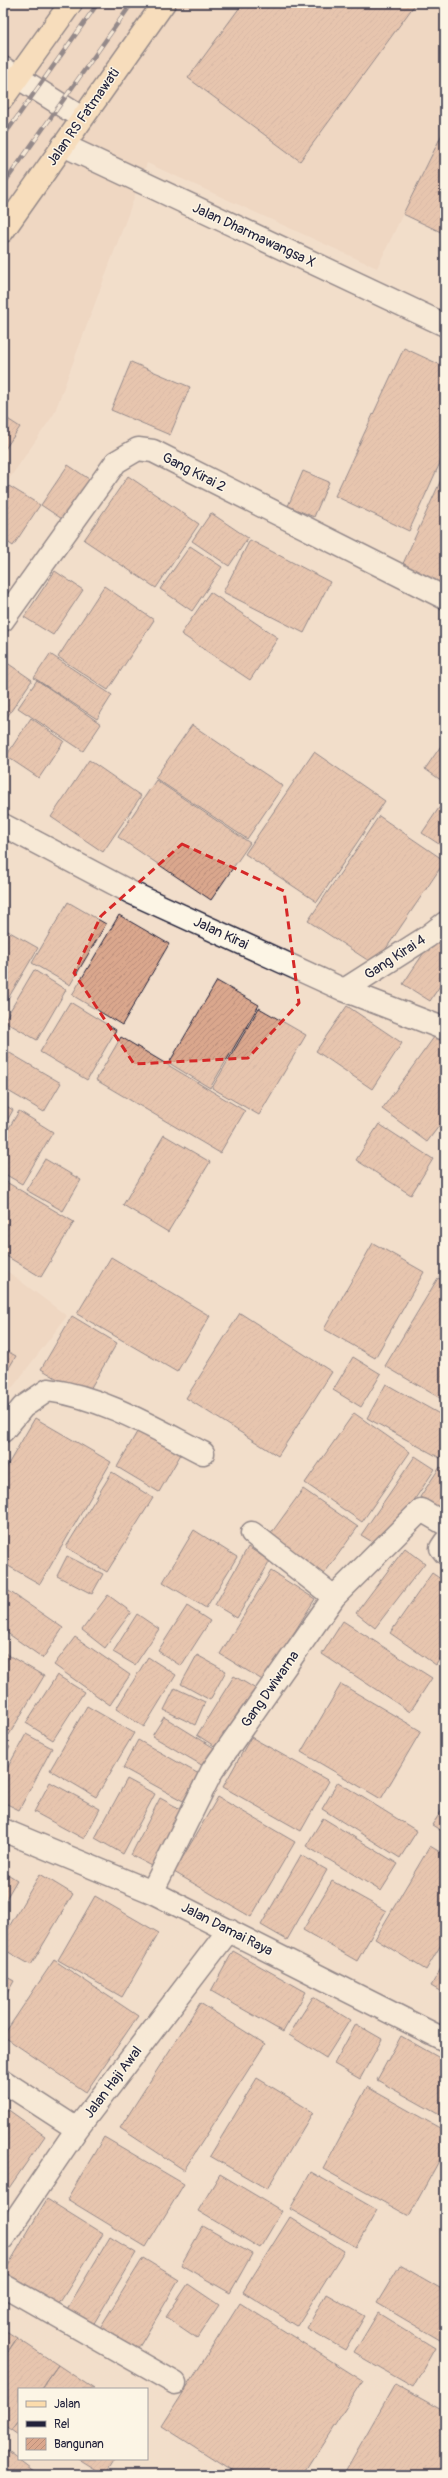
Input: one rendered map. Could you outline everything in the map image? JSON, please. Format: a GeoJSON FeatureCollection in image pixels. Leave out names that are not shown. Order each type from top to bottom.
{"type":"FeatureCollection","features":[{"type":"Feature","properties":{"kind":"main road"},"geometry":{"type":"LineString","coordinates":[[3,98],[11,72],[71,3]]}},
{"type":"Feature","properties":{"kind":"main road","name":"Jalan RS Fatmawati"},"geometry":{"type":"LineString","coordinates":[[3,230],[164,3]]}},
{"type":"Feature","properties":{"kind":"street"},"geometry":{"type":"LineString","coordinates":[[11,72],[82,118]]}},
{"type":"Feature","properties":{"kind":"street","name":"Jalan Dharmawangsa X"},"geometry":{"type":"LineString","coordinates":[[63,145],[445,325]]}},
{"type":"Feature","properties":{"kind":"street","name":"Gang Kirai 2"},"geometry":{"type":"LineString","coordinates":[[3,620],[116,462],[138,449],[153,451],[445,598]]}},
{"type":"Feature","properties":{"kind":"street","name":"Jalan Kirai"},"geometry":{"type":"LineString","coordinates":[[4,829],[132,894],[344,990],[445,1029]]}},
{"type":"Feature","properties":{"kind":"street","name":"Gang Kirai 4"},"geometry":{"type":"LineString","coordinates":[[344,990],[427,937],[445,923]]}},
{"type":"Feature","properties":{"kind":"street"},"geometry":{"type":"LineString","coordinates":[[3,1431],[23,1407],[48,1390],[71,1393],[134,1417],[203,1453]]}},
{"type":"Feature","properties":{"kind":"street","name":"Gang Dwiwarna"},"geometry":{"type":"LineString","coordinates":[[152,1892],[212,1771],[334,1597],[421,1510],[445,1524]]}},
{"type":"Feature","properties":{"kind":"street"},"geometry":{"type":"LineString","coordinates":[[252,1533],[334,1597]]}},
{"type":"Feature","properties":{"kind":"street"},"geometry":{"type":"LineString","coordinates":[[445,1542],[441,1548],[445,1553]]}},
{"type":"Feature","properties":{"kind":"street","name":"Jalan Damai Raya"},"geometry":{"type":"LineString","coordinates":[[3,1830],[152,1892],[445,2040]]}},
{"type":"Feature","properties":{"kind":"street","name":"Jalan Haji Awal"},"geometry":{"type":"LineString","coordinates":[[3,2238],[77,2129],[229,1930]]}},
{"type":"Feature","properties":{"kind":"street"},"geometry":{"type":"LineString","coordinates":[[3,2081],[77,2129]]}},
{"type":"Feature","properties":{"kind":"street"},"geometry":{"type":"LineString","coordinates":[[3,2285],[175,2383]]}},
{"type":"Feature","properties":{"kind":"highlighted area"},"geometry":{"type":"Polygon","coordinates":[[[182,844],[284,891],[299,1003],[248,1058],[134,1064],[74,973],[101,916],[182,844]]]}},
{"type":"Feature","properties":{"kind":"shaded area"},"geometry":{"type":"Polygon","coordinates":[[[3,3],[445,3],[445,126],[377,268],[147,163],[54,414],[3,488],[3,3]]]}},
{"type":"Feature","properties":{"kind":"shaded area"},"geometry":{"type":"Polygon","coordinates":[[[3,1268],[67,1316],[3,1400],[3,1268]]]}},
{"type":"Feature","properties":{"kind":"building"},"geometry":{"type":"Polygon","coordinates":[[[243,3],[416,3],[300,161],[188,78],[243,3]]]}},
{"type":"Feature","properties":{"kind":"building"},"geometry":{"type":"Polygon","coordinates":[[[445,128],[445,234],[403,214],[445,128]]]}},
{"type":"Feature","properties":{"kind":"building"},"geometry":{"type":"Polygon","coordinates":[[[404,348],[445,367],[445,452],[409,531],[335,496],[404,348]]]}},
{"type":"Feature","properties":{"kind":"building"},"geometry":{"type":"Polygon","coordinates":[[[131,362],[190,387],[170,435],[111,410],[131,362]]]}},
{"type":"Feature","properties":{"kind":"building"},"geometry":{"type":"Polygon","coordinates":[[[3,416],[20,427],[3,452],[3,416]]]}},
{"type":"Feature","properties":{"kind":"building"},"geometry":{"type":"Polygon","coordinates":[[[68,465],[92,481],[65,521],[41,505],[68,465]]]}},
{"type":"Feature","properties":{"kind":"building"},"geometry":{"type":"Polygon","coordinates":[[[303,471],[329,482],[314,517],[288,506],[303,471]]]}},
{"type":"Feature","properties":{"kind":"building"},"geometry":{"type":"Polygon","coordinates":[[[445,471],[445,588],[401,568],[445,471]]]}},
{"type":"Feature","properties":{"kind":"building"},"geometry":{"type":"Polygon","coordinates":[[[128,476],[199,524],[156,588],[84,540],[128,476]]]}},
{"type":"Feature","properties":{"kind":"building"},"geometry":{"type":"Polygon","coordinates":[[[9,486],[40,505],[13,546],[3,539],[3,495],[9,486]]]}},
{"type":"Feature","properties":{"kind":"building"},"geometry":{"type":"Polygon","coordinates":[[[211,513],[248,538],[229,566],[192,541],[211,513]]]}},
{"type":"Feature","properties":{"kind":"building"},"geometry":{"type":"Polygon","coordinates":[[[250,540],[330,582],[304,633],[223,592],[250,540]]]}},
{"type":"Feature","properties":{"kind":"building"},"geometry":{"type":"Polygon","coordinates":[[[190,546],[222,567],[192,611],[160,589],[190,546]]]}},
{"type":"Feature","properties":{"kind":"building"},"geometry":{"type":"Polygon","coordinates":[[[55,571],[83,590],[53,635],[24,617],[55,571]]]}},
{"type":"Feature","properties":{"kind":"building"},"geometry":{"type":"Polygon","coordinates":[[[104,586],[154,620],[108,690],[58,657],[104,586]]]}},
{"type":"Feature","properties":{"kind":"building"},"geometry":{"type":"Polygon","coordinates":[[[210,592],[278,638],[250,680],[181,634],[210,592]]]}},
{"type":"Feature","properties":{"kind":"building"},"geometry":{"type":"Polygon","coordinates":[[[50,654],[112,695],[97,719],[34,678],[50,654]]]}},
{"type":"Feature","properties":{"kind":"building"},"geometry":{"type":"Polygon","coordinates":[[[3,660],[32,680],[3,723],[3,660]]]}},
{"type":"Feature","properties":{"kind":"building"},"geometry":{"type":"Polygon","coordinates":[[[37,680],[101,724],[83,751],[18,708],[37,680]]]}},
{"type":"Feature","properties":{"kind":"building"},"geometry":{"type":"Polygon","coordinates":[[[31,718],[64,741],[39,778],[6,756],[31,718]]]}},
{"type":"Feature","properties":{"kind":"building"},"geometry":{"type":"Polygon","coordinates":[[[192,725],[283,786],[247,839],[155,778],[192,725]]]}},
{"type":"Feature","properties":{"kind":"building"},"geometry":{"type":"Polygon","coordinates":[[[445,740],[445,783],[425,769],[445,740]]]}},
{"type":"Feature","properties":{"kind":"building"},"geometry":{"type":"Polygon","coordinates":[[[314,752],[385,801],[317,902],[245,854],[314,752]]]}},
{"type":"Feature","properties":{"kind":"building"},"geometry":{"type":"Polygon","coordinates":[[[89,760],[141,796],[103,852],[51,817],[89,760]]]}},
{"type":"Feature","properties":{"kind":"building"},"geometry":{"type":"Polygon","coordinates":[[[156,780],[250,843],[211,900],[118,837],[156,780]]]}},
{"type":"Feature","properties":{"kind":"building"},"geometry":{"type":"Polygon","coordinates":[[[445,799],[445,848],[422,833],[445,799]]]}},
{"type":"Feature","properties":{"kind":"building"},"geometry":{"type":"Polygon","coordinates":[[[379,816],[445,861],[375,965],[308,921],[379,816]]]}},
{"type":"Feature","properties":{"kind":"building"},"geometry":{"type":"Polygon","coordinates":[[[68,902],[106,924],[70,985],[32,963],[68,902]]]}},
{"type":"Feature","properties":{"kind":"building"},"geometry":{"type":"Polygon","coordinates":[[[119,915],[169,944],[122,1025],[72,995],[119,915]]]}},
{"type":"Feature","properties":{"kind":"building"},"geometry":{"type":"Polygon","coordinates":[[[8,931],[38,948],[3,1007],[3,939],[8,931]]]}},
{"type":"Feature","properties":{"kind":"building"},"geometry":{"type":"Polygon","coordinates":[[[435,936],[445,942],[445,978],[430,1001],[403,984],[435,936]]]}},
{"type":"Feature","properties":{"kind":"building"},"geometry":{"type":"Polygon","coordinates":[[[34,970],[66,990],[37,1040],[4,1021],[34,970]]]}},
{"type":"Feature","properties":{"kind":"building"},"geometry":{"type":"Polygon","coordinates":[[[217,981],[259,1005],[210,1088],[169,1063],[217,981]]]}},
{"type":"Feature","properties":{"kind":"building"},"geometry":{"type":"Polygon","coordinates":[[[70,1002],[116,1030],[87,1080],[40,1052],[70,1002]]]}},
{"type":"Feature","properties":{"kind":"building"},"geometry":{"type":"Polygon","coordinates":[[[347,1006],[402,1043],[372,1089],[316,1051],[347,1006]]]}},
{"type":"Feature","properties":{"kind":"building"},"geometry":{"type":"Polygon","coordinates":[[[259,1008],[306,1035],[259,1115],[212,1088],[259,1008]]]}},
{"type":"Feature","properties":{"kind":"building"},"geometry":{"type":"Polygon","coordinates":[[[437,1033],[445,1039],[445,1118],[427,1142],[382,1109],[437,1033]]]}},
{"type":"Feature","properties":{"kind":"building"},"geometry":{"type":"Polygon","coordinates":[[[121,1037],[245,1111],[220,1153],[96,1080],[121,1037]]]}},
{"type":"Feature","properties":{"kind":"building"},"geometry":{"type":"Polygon","coordinates":[[[3,1049],[61,1083],[44,1112],[3,1088],[3,1049]]]}},
{"type":"Feature","properties":{"kind":"building"},"geometry":{"type":"Polygon","coordinates":[[[3,1104],[13,1110],[3,1128],[3,1104]]]}},
{"type":"Feature","properties":{"kind":"building"},"geometry":{"type":"Polygon","coordinates":[[[19,1111],[53,1132],[22,1184],[3,1173],[3,1138],[19,1111]]]}},
{"type":"Feature","properties":{"kind":"building"},"geometry":{"type":"Polygon","coordinates":[[[379,1124],[433,1159],[411,1195],[356,1160],[379,1124]]]}},
{"type":"Feature","properties":{"kind":"building"},"geometry":{"type":"Polygon","coordinates":[[[164,1135],[210,1162],[168,1232],[123,1205],[164,1135]]]}},
{"type":"Feature","properties":{"kind":"building"},"geometry":{"type":"Polygon","coordinates":[[[45,1159],[81,1180],[63,1211],[26,1190],[45,1159]]]}},
{"type":"Feature","properties":{"kind":"building"},"geometry":{"type":"Polygon","coordinates":[[[3,1180],[74,1222],[41,1277],[3,1254],[3,1180]]]}},
{"type":"Feature","properties":{"kind":"building"},"geometry":{"type":"Polygon","coordinates":[[[373,1243],[424,1272],[375,1358],[324,1329],[373,1243]]]}},
{"type":"Feature","properties":{"kind":"building"},"geometry":{"type":"Polygon","coordinates":[[[111,1257],[210,1316],[177,1372],[77,1314],[111,1257]]]}},
{"type":"Feature","properties":{"kind":"building"},"geometry":{"type":"Polygon","coordinates":[[[438,1278],[445,1282],[445,1401],[385,1366],[438,1278]]]}},
{"type":"Feature","properties":{"kind":"building"},"geometry":{"type":"Polygon","coordinates":[[[240,1313],[332,1372],[278,1456],[186,1398],[240,1313]]]}},
{"type":"Feature","properties":{"kind":"building"},"geometry":{"type":"Polygon","coordinates":[[[72,1316],[117,1343],[86,1396],[41,1369],[72,1316]]]}},
{"type":"Feature","properties":{"kind":"building"},"geometry":{"type":"Polygon","coordinates":[[[3,1349],[16,1356],[3,1378],[3,1349]]]}},
{"type":"Feature","properties":{"kind":"building"},"geometry":{"type":"Polygon","coordinates":[[[353,1357],[381,1374],[361,1407],[333,1390],[353,1357]]]}},
{"type":"Feature","properties":{"kind":"building"},"geometry":{"type":"Polygon","coordinates":[[[386,1384],[445,1417],[445,1450],[440,1458],[367,1418],[386,1384]]]}},
{"type":"Feature","properties":{"kind":"building"},"geometry":{"type":"Polygon","coordinates":[[[354,1413],[410,1452],[362,1522],[305,1483],[354,1413]]]}},
{"type":"Feature","properties":{"kind":"building"},"geometry":{"type":"Polygon","coordinates":[[[35,1418],[111,1462],[40,1584],[3,1563],[3,1473],[35,1418]]]}},
{"type":"Feature","properties":{"kind":"building"},"geometry":{"type":"Polygon","coordinates":[[[141,1425],[184,1449],[159,1492],[117,1467],[141,1425]]]}},
{"type":"Feature","properties":{"kind":"building"},"geometry":{"type":"Polygon","coordinates":[[[415,1456],[435,1469],[382,1548],[361,1535],[415,1456]]]}},
{"type":"Feature","properties":{"kind":"building"},"geometry":{"type":"Polygon","coordinates":[[[440,1467],[445,1470],[445,1513],[420,1497],[440,1467]]]}},
{"type":"Feature","properties":{"kind":"building"},"geometry":{"type":"Polygon","coordinates":[[[112,1472],[153,1498],[107,1572],[66,1547],[112,1472]]]}},
{"type":"Feature","properties":{"kind":"building"},"geometry":{"type":"Polygon","coordinates":[[[303,1489],[358,1527],[321,1578],[267,1539],[303,1489]]]}},
{"type":"Feature","properties":{"kind":"building"},"geometry":{"type":"Polygon","coordinates":[[[194,1530],[237,1557],[206,1608],[163,1582],[194,1530]]]}},
{"type":"Feature","properties":{"kind":"building"},"geometry":{"type":"Polygon","coordinates":[[[248,1547],[270,1561],[237,1618],[215,1605],[248,1547]]]}},
{"type":"Feature","properties":{"kind":"building"},"geometry":{"type":"Polygon","coordinates":[[[405,1548],[425,1563],[375,1628],[356,1613],[405,1548]]]}},
{"type":"Feature","properties":{"kind":"building"},"geometry":{"type":"Polygon","coordinates":[[[67,1556],[103,1574],[92,1594],[57,1576],[67,1556]]]}},
{"type":"Feature","properties":{"kind":"building"},"geometry":{"type":"Polygon","coordinates":[[[271,1571],[315,1599],[264,1681],[220,1654],[271,1571]]]}},
{"type":"Feature","properties":{"kind":"building"},"geometry":{"type":"Polygon","coordinates":[[[432,1573],[445,1582],[445,1651],[436,1665],[390,1633],[432,1573]]]}},
{"type":"Feature","properties":{"kind":"building"},"geometry":{"type":"Polygon","coordinates":[[[3,1587],[63,1628],[43,1658],[3,1630],[3,1587]]]}},
{"type":"Feature","properties":{"kind":"building"},"geometry":{"type":"Polygon","coordinates":[[[108,1595],[131,1612],[105,1648],[82,1630],[108,1595]]]}},
{"type":"Feature","properties":{"kind":"building"},"geometry":{"type":"Polygon","coordinates":[[[187,1606],[210,1621],[181,1666],[158,1651],[187,1606]]]}},
{"type":"Feature","properties":{"kind":"building"},"geometry":{"type":"Polygon","coordinates":[[[137,1614],[159,1629],[135,1665],[113,1652],[137,1614]]]}},
{"type":"Feature","properties":{"kind":"building"},"geometry":{"type":"Polygon","coordinates":[[[343,1621],[432,1678],[410,1712],[322,1654],[343,1621]]]}},
{"type":"Feature","properties":{"kind":"building"},"geometry":{"type":"Polygon","coordinates":[[[75,1637],[130,1675],[110,1705],[54,1665],[75,1637]]]}},
{"type":"Feature","properties":{"kind":"building"},"geometry":{"type":"Polygon","coordinates":[[[3,1652],[44,1676],[9,1735],[3,1732],[3,1652]]]}},
{"type":"Feature","properties":{"kind":"building"},"geometry":{"type":"Polygon","coordinates":[[[197,1655],[226,1671],[210,1700],[181,1684],[197,1655]]]}},
{"type":"Feature","properties":{"kind":"building"},"geometry":{"type":"Polygon","coordinates":[[[148,1657],[176,1675],[144,1727],[116,1709],[148,1657]]]}},
{"type":"Feature","properties":{"kind":"building"},"geometry":{"type":"Polygon","coordinates":[[[57,1675],[84,1692],[53,1740],[26,1723],[57,1675]]]}},
{"type":"Feature","properties":{"kind":"building"},"geometry":{"type":"Polygon","coordinates":[[[234,1676],[256,1689],[219,1749],[197,1735],[234,1676]]]}},
{"type":"Feature","properties":{"kind":"building"},"geometry":{"type":"Polygon","coordinates":[[[341,1684],[421,1731],[381,1799],[301,1752],[341,1684]]]}},
{"type":"Feature","properties":{"kind":"building"},"geometry":{"type":"Polygon","coordinates":[[[175,1688],[205,1702],[195,1725],[164,1710],[175,1688]]]}},
{"type":"Feature","properties":{"kind":"building"},"geometry":{"type":"Polygon","coordinates":[[[87,1706],[134,1733],[96,1797],[50,1770],[87,1706]]]}},
{"type":"Feature","properties":{"kind":"building"},"geometry":{"type":"Polygon","coordinates":[[[164,1717],[216,1749],[205,1767],[152,1736],[164,1717]]]}},
{"type":"Feature","properties":{"kind":"building"},"geometry":{"type":"Polygon","coordinates":[[[26,1734],[52,1748],[19,1810],[3,1802],[3,1776],[26,1734]]]}},
{"type":"Feature","properties":{"kind":"building"},"geometry":{"type":"Polygon","coordinates":[[[251,1737],[329,1781],[301,1831],[223,1787],[251,1737]]]}},
{"type":"Feature","properties":{"kind":"building"},"geometry":{"type":"Polygon","coordinates":[[[138,1740],[199,1774],[183,1801],[123,1768],[138,1740]]]}},
{"type":"Feature","properties":{"kind":"building"},"geometry":{"type":"Polygon","coordinates":[[[3,1744],[10,1747],[3,1760],[3,1744]]]}},
{"type":"Feature","properties":{"kind":"building"},"geometry":{"type":"Polygon","coordinates":[[[127,1779],[155,1794],[123,1854],[95,1838],[127,1779]]]}},
{"type":"Feature","properties":{"kind":"building"},"geometry":{"type":"Polygon","coordinates":[[[50,1782],[100,1809],[84,1839],[34,1812],[50,1782]]]}},
{"type":"Feature","properties":{"kind":"building"},"geometry":{"type":"Polygon","coordinates":[[[338,1782],[417,1831],[400,1858],[322,1809],[338,1782]]]}},
{"type":"Feature","properties":{"kind":"building"},"geometry":{"type":"Polygon","coordinates":[[[218,1797],[295,1842],[251,1917],[174,1872],[218,1797]]]}},
{"type":"Feature","properties":{"kind":"building"},"geometry":{"type":"Polygon","coordinates":[[[160,1798],[184,1811],[154,1867],[131,1855],[160,1798]]]}},
{"type":"Feature","properties":{"kind":"building"},"geometry":{"type":"Polygon","coordinates":[[[445,1806],[445,1833],[432,1825],[445,1806]]]}},
{"type":"Feature","properties":{"kind":"building"},"geometry":{"type":"Polygon","coordinates":[[[323,1818],[398,1864],[381,1891],[306,1846],[323,1818]]]}},
{"type":"Feature","properties":{"kind":"building"},"geometry":{"type":"Polygon","coordinates":[[[430,1846],[445,1855],[445,1938],[426,1970],[375,1939],[430,1846]]]}},
{"type":"Feature","properties":{"kind":"building"},"geometry":{"type":"Polygon","coordinates":[[[301,1855],[327,1870],[287,1940],[261,1925],[301,1855]]]}},
{"type":"Feature","properties":{"kind":"building"},"geometry":{"type":"Polygon","coordinates":[[[3,1871],[17,1880],[3,1904],[3,1871]]]}},
{"type":"Feature","properties":{"kind":"building"},"geometry":{"type":"Polygon","coordinates":[[[40,1874],[73,1894],[31,1965],[3,1949],[3,1937],[40,1874]]]}},
{"type":"Feature","properties":{"kind":"building"},"geometry":{"type":"Polygon","coordinates":[[[332,1881],[386,1911],[357,1961],[303,1930],[332,1881]]]}},
{"type":"Feature","properties":{"kind":"building"},"geometry":{"type":"Polygon","coordinates":[[[95,1896],[159,1933],[122,1997],[58,1960],[95,1896]]]}},
{"type":"Feature","properties":{"kind":"building"},"geometry":{"type":"Polygon","coordinates":[[[233,1951],[306,1992],[283,2032],[211,1991],[233,1951]]]}},
{"type":"Feature","properties":{"kind":"building"},"geometry":{"type":"Polygon","coordinates":[[[54,1960],[138,2016],[86,2092],[3,2036],[54,1960]]]}},
{"type":"Feature","properties":{"kind":"building"},"geometry":{"type":"Polygon","coordinates":[[[445,1961],[445,1994],[431,1986],[445,1961]]]}},
{"type":"Feature","properties":{"kind":"building"},"geometry":{"type":"Polygon","coordinates":[[[3,1975],[14,1981],[3,2001],[3,1975]]]}},
{"type":"Feature","properties":{"kind":"building"},"geometry":{"type":"Polygon","coordinates":[[[313,1997],[350,2020],[326,2058],[289,2035],[313,1997]]]}},
{"type":"Feature","properties":{"kind":"building"},"geometry":{"type":"Polygon","coordinates":[[[200,2003],[265,2044],[184,2170],[120,2128],[200,2003]]]}},
{"type":"Feature","properties":{"kind":"building"},"geometry":{"type":"Polygon","coordinates":[[[356,2024],[382,2039],[360,2079],[334,2064],[356,2024]]]}},
{"type":"Feature","properties":{"kind":"building"},"geometry":{"type":"Polygon","coordinates":[[[401,2036],[445,2061],[445,2118],[377,2080],[401,2036]]]}},
{"type":"Feature","properties":{"kind":"building"},"geometry":{"type":"Polygon","coordinates":[[[257,2078],[313,2112],[267,2189],[210,2156],[257,2078]]]}},
{"type":"Feature","properties":{"kind":"building"},"geometry":{"type":"Polygon","coordinates":[[[367,2087],[445,2131],[445,2150],[409,2216],[323,2169],[367,2087]]]}},
{"type":"Feature","properties":{"kind":"building"},"geometry":{"type":"Polygon","coordinates":[[[3,2106],[45,2136],[9,2188],[3,2184],[3,2106]]]}},
{"type":"Feature","properties":{"kind":"building"},"geometry":{"type":"Polygon","coordinates":[[[104,2137],[184,2184],[146,2247],[67,2199],[104,2137]]]}},
{"type":"Feature","properties":{"kind":"building"},"geometry":{"type":"Polygon","coordinates":[[[311,2172],[377,2210],[356,2247],[290,2209],[311,2172]]]}},
{"type":"Feature","properties":{"kind":"building"},"geometry":{"type":"Polygon","coordinates":[[[220,2174],[282,2211],[260,2248],[198,2211],[220,2174]]]}},
{"type":"Feature","properties":{"kind":"building"},"geometry":{"type":"Polygon","coordinates":[[[47,2199],[103,2234],[57,2307],[3,2274],[47,2199]]]}},
{"type":"Feature","properties":{"kind":"building"},"geometry":{"type":"Polygon","coordinates":[[[290,2217],[344,2251],[297,2326],[243,2292],[290,2217]]]}},
{"type":"Feature","properties":{"kind":"building"},"geometry":{"type":"Polygon","coordinates":[[[203,2226],[252,2254],[230,2293],[181,2265],[203,2226]]]}},
{"type":"Feature","properties":{"kind":"building"},"geometry":{"type":"Polygon","coordinates":[[[110,2237],[136,2253],[90,2330],[64,2314],[110,2237]]]}},
{"type":"Feature","properties":{"kind":"building"},"geometry":{"type":"Polygon","coordinates":[[[143,2258],[179,2280],[135,2354],[98,2331],[143,2258]]]}},
{"type":"Feature","properties":{"kind":"building"},"geometry":{"type":"Polygon","coordinates":[[[400,2265],[445,2291],[445,2343],[377,2303],[400,2265]]]}},
{"type":"Feature","properties":{"kind":"building"},"geometry":{"type":"Polygon","coordinates":[[[188,2284],[219,2305],[197,2338],[166,2317],[188,2284]]]}},
{"type":"Feature","properties":{"kind":"building"},"geometry":{"type":"Polygon","coordinates":[[[326,2294],[365,2316],[345,2350],[307,2328],[326,2294]]]}},
{"type":"Feature","properties":{"kind":"building"},"geometry":{"type":"Polygon","coordinates":[[[240,2303],[363,2381],[303,2475],[239,2475],[162,2426],[240,2303]]]}},
{"type":"Feature","properties":{"kind":"building"},"geometry":{"type":"Polygon","coordinates":[[[378,2313],[435,2348],[413,2387],[354,2353],[378,2313]]]}},
{"type":"Feature","properties":{"kind":"building"},"geometry":{"type":"Polygon","coordinates":[[[3,2329],[17,2338],[3,2359],[3,2329]]]}},
{"type":"Feature","properties":{"kind":"building"},"geometry":{"type":"Polygon","coordinates":[[[17,2338],[58,2365],[42,2388],[18,2388],[18,2422],[12,2430],[3,2424],[3,2359],[17,2338]]]}},
{"type":"Feature","properties":{"kind":"building"},"geometry":{"type":"Polygon","coordinates":[[[58,2365],[92,2388],[42,2388],[58,2365]]]}},
{"type":"Feature","properties":{"kind":"building"},"geometry":{"type":"Polygon","coordinates":[[[395,2384],[445,2412],[445,2475],[343,2475],[395,2384]]]}},
{"type":"Feature","properties":{"kind":"building"},"geometry":{"type":"Polygon","coordinates":[[[18,2422],[18,2434],[12,2430],[18,2422]]]}},
{"type":"Feature","properties":{"kind":"building"},"geometry":{"type":"Polygon","coordinates":[[[3,2447],[18,2458],[18,2460],[20,2460],[40,2475],[3,2475],[3,2447]]]}},
{"type":"Feature","properties":{"kind":"building"},"geometry":{"type":"Polygon","coordinates":[[[81,2460],[114,2460],[105,2475],[81,2460]]]}},
{"type":"Feature","properties":{"kind":"railway"},"geometry":{"type":"LineString","coordinates":[[3,137],[98,3]]}},
{"type":"Feature","properties":{"kind":"railway"},"geometry":{"type":"LineString","coordinates":[[3,185],[132,3]]}}]}
